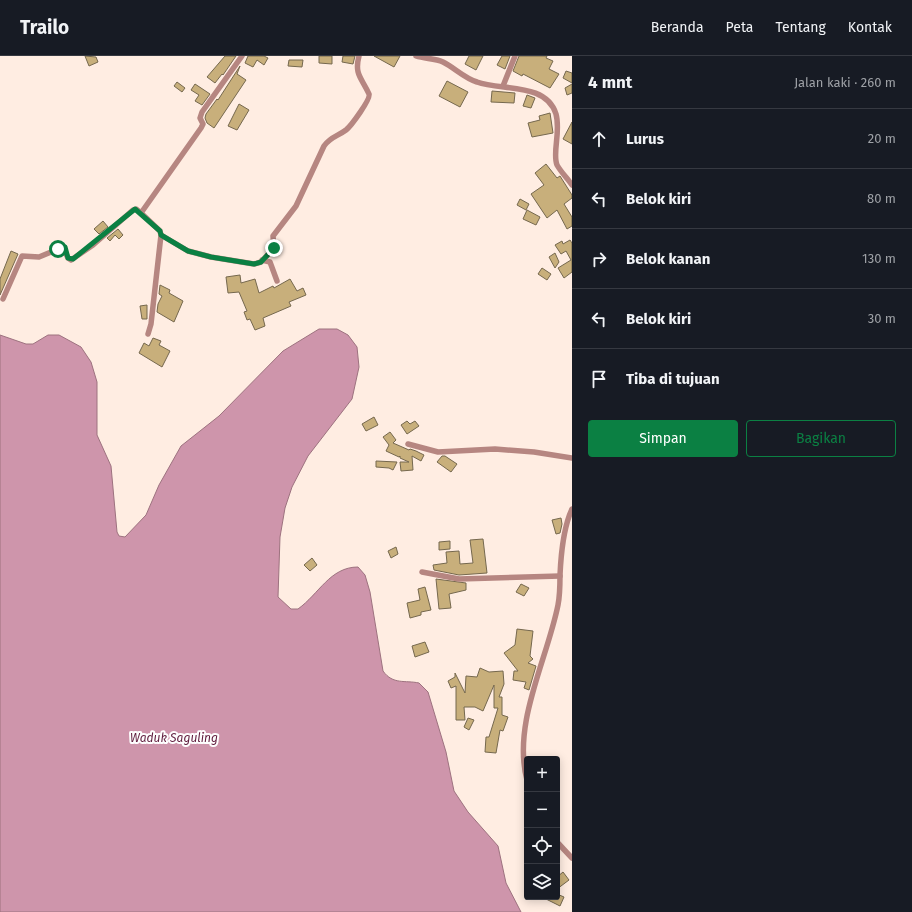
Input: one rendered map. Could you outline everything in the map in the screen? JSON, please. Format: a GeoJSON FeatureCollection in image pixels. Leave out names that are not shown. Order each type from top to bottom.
{"type":"FeatureCollection","features":[{"type":"Feature","properties":{"kind":"street"},"geometry":{"type":"LineString","coordinates":[[141,213],[201,128],[203,124],[200,118],[202,112],[242,56]]}},
{"type":"Feature","properties":{"kind":"street"},"geometry":{"type":"LineString","coordinates":[[161,235],[188,251],[254,264],[262,260],[273,251],[273,236],[298,202],[324,146],[330,138],[349,128],[370,96],[358,77],[357,70],[359,56]]}},
{"type":"Feature","properties":{"kind":"street"},"geometry":{"type":"LineString","coordinates":[[416,56],[445,63],[464,77],[480,83],[532,92],[550,103],[555,112],[558,125],[555,157],[556,164],[572,185]]}},
{"type":"Feature","properties":{"kind":"street"},"geometry":{"type":"LineString","coordinates":[[503,86],[515,56]]}},
{"type":"Feature","properties":{"kind":"street"},"geometry":{"type":"LineString","coordinates":[[3,299],[22,256],[39,258],[63,247],[65,248],[68,258],[73,259],[136,209],[160,231],[161,235],[152,318],[148,334]]}},
{"type":"Feature","properties":{"kind":"street"},"geometry":{"type":"LineString","coordinates":[[262,260],[270,262],[277,281]]}},
{"type":"Feature","properties":{"kind":"street"},"geometry":{"type":"LineString","coordinates":[[408,444],[438,452],[495,449],[534,452],[572,458]]}},
{"type":"Feature","properties":{"kind":"street"},"geometry":{"type":"LineString","coordinates":[[524,763],[522,752],[524,735],[559,604],[563,548],[572,508]]}},
{"type":"Feature","properties":{"kind":"street"},"geometry":{"type":"LineString","coordinates":[[422,572],[459,579],[513,576],[560,576]]}},
{"type":"Feature","properties":{"kind":"street"},"geometry":{"type":"LineString","coordinates":[[560,845],[572,858]]}},
{"type":"Feature","properties":{"kind":"water","name":"Waduk Saguling"},"geometry":{"type":"Polygon","coordinates":[[[319,329],[337,329],[348,335],[357,347],[359,367],[352,399],[308,456],[292,487],[285,508],[280,537],[278,597],[291,609],[298,609],[325,582],[340,571],[358,567],[365,575],[370,592],[383,671],[395,680],[419,683],[428,692],[446,752],[454,791],[468,812],[498,846],[506,883],[521,912],[0,912],[0,335],[26,344],[33,344],[48,335],[59,335],[81,347],[91,362],[97,382],[97,435],[111,466],[117,532],[119,536],[125,537],[146,515],[159,485],[181,446],[219,416],[283,351],[319,329]]]}},
{"type":"Feature","properties":{"kind":"building"},"geometry":{"type":"Polygon","coordinates":[[[85,56],[96,57],[98,62],[89,66],[85,56]]]}},
{"type":"Feature","properties":{"kind":"building"},"geometry":{"type":"Polygon","coordinates":[[[225,56],[236,56],[223,75],[222,74],[215,83],[207,77],[225,56]]]}},
{"type":"Feature","properties":{"kind":"building"},"geometry":{"type":"Polygon","coordinates":[[[248,56],[264,56],[268,58],[264,65],[257,60],[253,67],[245,63],[248,56]]]}},
{"type":"Feature","properties":{"kind":"building"},"geometry":{"type":"Polygon","coordinates":[[[319,56],[332,56],[332,64],[319,63],[319,56]]]}},
{"type":"Feature","properties":{"kind":"building"},"geometry":{"type":"Polygon","coordinates":[[[343,56],[355,56],[353,64],[342,62],[343,56]]]}},
{"type":"Feature","properties":{"kind":"building"},"geometry":{"type":"Polygon","coordinates":[[[374,56],[400,56],[394,67],[374,56]]]}},
{"type":"Feature","properties":{"kind":"building"},"geometry":{"type":"Polygon","coordinates":[[[469,56],[483,56],[476,70],[465,64],[469,56]]]}},
{"type":"Feature","properties":{"kind":"building"},"geometry":{"type":"Polygon","coordinates":[[[502,56],[510,56],[505,69],[497,65],[502,56]]]}},
{"type":"Feature","properties":{"kind":"building"},"geometry":{"type":"Polygon","coordinates":[[[519,56],[547,56],[546,58],[553,61],[549,69],[559,74],[550,88],[523,74],[522,76],[513,71],[519,56]]]}},
{"type":"Feature","properties":{"kind":"building"},"geometry":{"type":"Polygon","coordinates":[[[289,60],[303,60],[302,67],[288,66],[289,60]]]}},
{"type":"Feature","properties":{"kind":"building"},"geometry":{"type":"Polygon","coordinates":[[[240,66],[237,74],[246,80],[214,128],[207,123],[205,118],[206,114],[217,99],[218,100],[240,66]]]}},
{"type":"Feature","properties":{"kind":"building"},"geometry":{"type":"Polygon","coordinates":[[[566,71],[572,73],[572,83],[563,78],[566,71]]]}},
{"type":"Feature","properties":{"kind":"building"},"geometry":{"type":"Polygon","coordinates":[[[447,81],[468,92],[460,107],[439,96],[447,81]]]}},
{"type":"Feature","properties":{"kind":"building"},"geometry":{"type":"Polygon","coordinates":[[[177,82],[185,88],[182,92],[174,86],[177,82]]]}},
{"type":"Feature","properties":{"kind":"building"},"geometry":{"type":"Polygon","coordinates":[[[195,84],[210,94],[202,105],[195,101],[199,95],[191,90],[195,84]]]}},
{"type":"Feature","properties":{"kind":"building"},"geometry":{"type":"Polygon","coordinates":[[[572,84],[572,93],[567,95],[565,88],[572,84]]]}},
{"type":"Feature","properties":{"kind":"building"},"geometry":{"type":"Polygon","coordinates":[[[492,91],[515,93],[514,103],[491,102],[492,91]]]}},
{"type":"Feature","properties":{"kind":"building"},"geometry":{"type":"Polygon","coordinates":[[[527,95],[535,98],[531,108],[523,106],[527,95]]]}},
{"type":"Feature","properties":{"kind":"building"},"geometry":{"type":"Polygon","coordinates":[[[239,104],[249,110],[237,130],[228,126],[239,104]]]}},
{"type":"Feature","properties":{"kind":"building"},"geometry":{"type":"Polygon","coordinates":[[[550,113],[553,133],[532,137],[528,123],[540,120],[539,116],[550,113]]]}},
{"type":"Feature","properties":{"kind":"building"},"geometry":{"type":"Polygon","coordinates":[[[572,122],[572,144],[563,139],[572,122]]]}},
{"type":"Feature","properties":{"kind":"building"},"geometry":{"type":"Polygon","coordinates":[[[546,164],[557,178],[560,176],[572,195],[572,198],[564,204],[572,217],[572,226],[567,229],[557,210],[547,218],[531,194],[544,185],[535,173],[546,164]]]}},
{"type":"Feature","properties":{"kind":"building"},"geometry":{"type":"Polygon","coordinates":[[[520,199],[529,204],[526,210],[517,205],[520,199]]]}},
{"type":"Feature","properties":{"kind":"building"},"geometry":{"type":"Polygon","coordinates":[[[527,210],[540,217],[536,225],[523,219],[527,210]]]}},
{"type":"Feature","properties":{"kind":"building"},"geometry":{"type":"Polygon","coordinates":[[[103,221],[108,227],[99,234],[94,229],[103,221]]]}},
{"type":"Feature","properties":{"kind":"building"},"geometry":{"type":"Polygon","coordinates":[[[118,229],[123,235],[119,239],[115,235],[110,241],[107,238],[118,229]]]}},
{"type":"Feature","properties":{"kind":"building"},"geometry":{"type":"Polygon","coordinates":[[[570,240],[572,243],[572,272],[564,278],[558,268],[571,260],[566,251],[561,254],[555,245],[562,241],[563,244],[570,240]]]}},
{"type":"Feature","properties":{"kind":"building"},"geometry":{"type":"Polygon","coordinates":[[[11,251],[18,254],[0,295],[0,279],[11,251]]]}},
{"type":"Feature","properties":{"kind":"building"},"geometry":{"type":"Polygon","coordinates":[[[555,253],[559,262],[555,268],[549,257],[555,253]]]}},
{"type":"Feature","properties":{"kind":"building"},"geometry":{"type":"Polygon","coordinates":[[[542,268],[551,274],[547,280],[538,274],[542,268]]]}},
{"type":"Feature","properties":{"kind":"building"},"geometry":{"type":"Polygon","coordinates":[[[240,275],[241,283],[255,279],[259,293],[273,286],[274,288],[290,279],[297,291],[303,288],[306,295],[289,302],[291,306],[263,318],[265,326],[255,330],[250,319],[247,320],[244,312],[247,311],[239,292],[228,293],[226,277],[240,275]]]}},
{"type":"Feature","properties":{"kind":"building"},"geometry":{"type":"Polygon","coordinates":[[[160,285],[170,290],[169,293],[183,301],[174,322],[157,312],[158,304],[162,296],[159,294],[160,285]]]}},
{"type":"Feature","properties":{"kind":"building"},"geometry":{"type":"Polygon","coordinates":[[[147,305],[147,319],[142,319],[140,306],[147,305]]]}},
{"type":"Feature","properties":{"kind":"building"},"geometry":{"type":"Polygon","coordinates":[[[153,338],[161,341],[159,345],[170,351],[162,367],[139,353],[144,343],[149,346],[153,338]]]}},
{"type":"Feature","properties":{"kind":"building"},"geometry":{"type":"Polygon","coordinates":[[[374,417],[378,425],[366,431],[362,424],[374,417]]]}},
{"type":"Feature","properties":{"kind":"building"},"geometry":{"type":"Polygon","coordinates":[[[407,421],[410,424],[415,421],[419,426],[407,434],[401,425],[407,421]]]}},
{"type":"Feature","properties":{"kind":"building"},"geometry":{"type":"Polygon","coordinates":[[[390,432],[396,440],[393,443],[424,455],[421,461],[412,456],[413,470],[401,471],[400,462],[409,462],[400,458],[400,456],[399,457],[386,451],[389,445],[383,437],[390,432]]]}},
{"type":"Feature","properties":{"kind":"building"},"geometry":{"type":"Polygon","coordinates":[[[442,456],[445,456],[457,464],[451,472],[437,462],[442,456]]]}},
{"type":"Feature","properties":{"kind":"building"},"geometry":{"type":"Polygon","coordinates":[[[376,461],[397,462],[393,470],[389,468],[376,467],[376,461]]]}},
{"type":"Feature","properties":{"kind":"building"},"geometry":{"type":"Polygon","coordinates":[[[561,518],[562,524],[560,533],[556,534],[552,520],[561,518]]]}},
{"type":"Feature","properties":{"kind":"building"},"geometry":{"type":"Polygon","coordinates":[[[483,539],[487,573],[459,575],[434,570],[433,565],[447,563],[446,552],[459,551],[460,564],[473,563],[470,540],[483,539]]]}},
{"type":"Feature","properties":{"kind":"building"},"geometry":{"type":"Polygon","coordinates":[[[450,541],[450,549],[439,550],[439,542],[450,541]]]}},
{"type":"Feature","properties":{"kind":"building"},"geometry":{"type":"Polygon","coordinates":[[[396,547],[398,554],[391,558],[388,551],[396,547]]]}},
{"type":"Feature","properties":{"kind":"building"},"geometry":{"type":"Polygon","coordinates":[[[312,558],[317,565],[310,571],[304,565],[312,558]]]}},
{"type":"Feature","properties":{"kind":"building"},"geometry":{"type":"Polygon","coordinates":[[[436,579],[466,583],[466,590],[449,594],[451,608],[439,609],[436,579]]]}},
{"type":"Feature","properties":{"kind":"building"},"geometry":{"type":"Polygon","coordinates":[[[521,584],[529,588],[524,596],[516,592],[521,584]]]}},
{"type":"Feature","properties":{"kind":"building"},"geometry":{"type":"Polygon","coordinates":[[[425,587],[431,610],[421,612],[421,615],[410,618],[407,603],[420,600],[418,589],[425,587]]]}},
{"type":"Feature","properties":{"kind":"building"},"geometry":{"type":"Polygon","coordinates":[[[517,629],[533,631],[530,656],[533,659],[528,663],[536,666],[529,690],[524,688],[526,682],[513,680],[514,671],[518,671],[504,653],[515,645],[517,629]]]}},
{"type":"Feature","properties":{"kind":"building"},"geometry":{"type":"Polygon","coordinates":[[[425,642],[429,652],[415,657],[412,646],[425,642]]]}},
{"type":"Feature","properties":{"kind":"building"},"geometry":{"type":"Polygon","coordinates":[[[480,668],[489,672],[503,671],[504,684],[499,697],[502,697],[502,715],[508,717],[503,731],[500,730],[496,753],[485,752],[486,737],[489,737],[498,708],[494,708],[494,685],[483,711],[475,707],[464,707],[465,720],[456,720],[456,686],[451,688],[448,681],[455,677],[455,673],[465,693],[466,676],[477,677],[480,668]]]}},
{"type":"Feature","properties":{"kind":"building"},"geometry":{"type":"Polygon","coordinates":[[[468,718],[474,720],[469,730],[464,727],[468,718]]]}},
{"type":"Feature","properties":{"kind":"building"},"geometry":{"type":"Polygon","coordinates":[[[563,872],[569,880],[560,887],[560,874],[563,872]]]}},
{"type":"Feature","properties":{"kind":"building"},"geometry":{"type":"Polygon","coordinates":[[[560,895],[564,897],[560,906],[548,900],[560,900],[560,895]]]}},
{"type":"Feature","properties":{"kind":"route"},"geometry":{"type":"LineString","coordinates":[[58,249],[65,247],[68,258],[70,260],[73,259],[93,245],[110,228],[135,209],[160,231],[161,235],[188,251],[211,257],[258,264],[266,255],[273,251],[274,248]]}}]}
